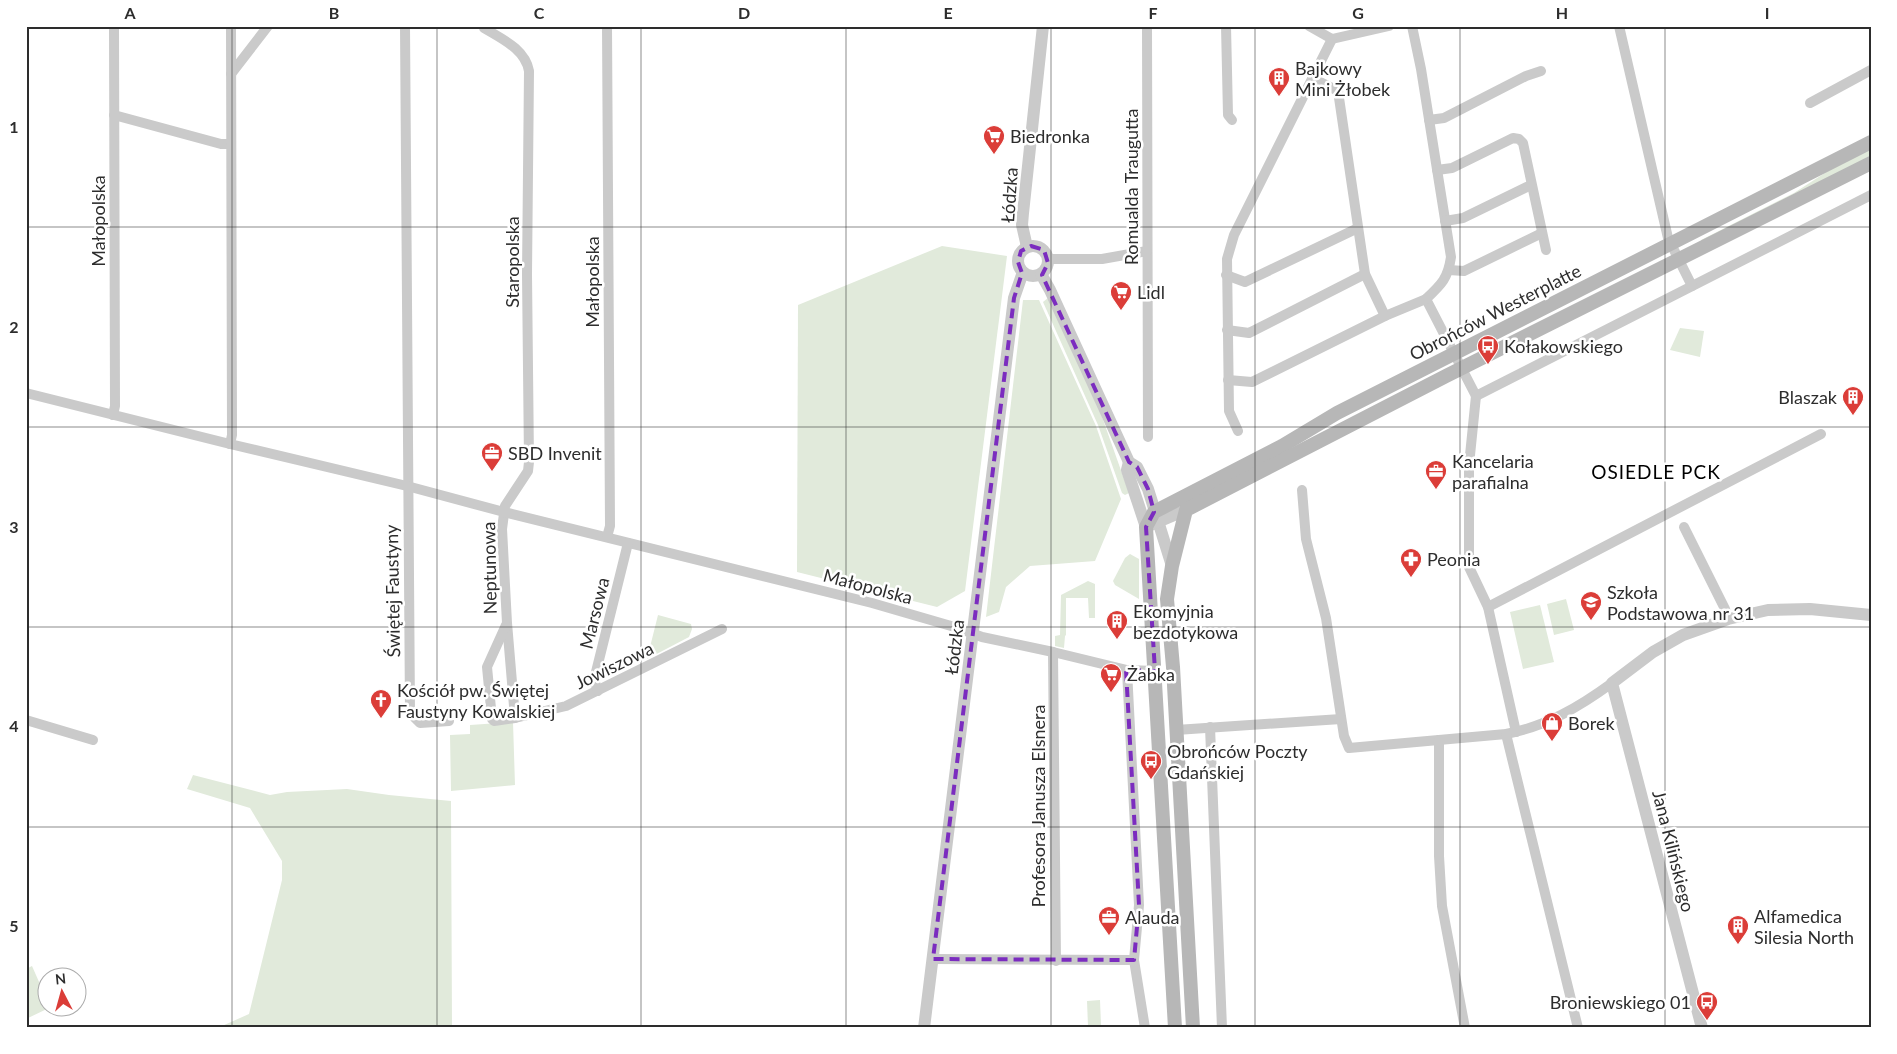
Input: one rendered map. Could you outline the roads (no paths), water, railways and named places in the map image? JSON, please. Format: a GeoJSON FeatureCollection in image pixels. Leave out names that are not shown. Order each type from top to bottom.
{"type":"FeatureCollection","features":[{"type":"Feature","properties":{"kind":"main road","name":"Obrońców Westerplatte"},"geometry":{"type":"LineString","coordinates":[[1152,520],[1282,446],[1337,412],[1871,142]]}},
{"type":"Feature","properties":{"kind":"main road","name":"Obrońców Westerplatte"},"geometry":{"type":"LineString","coordinates":[[1186,510],[1462,368],[1871,163]]}},
{"type":"Feature","properties":{"kind":"main road"},"geometry":{"type":"LineString","coordinates":[[1186,510],[1172,566],[1167,599],[1192,1028]]}},
{"type":"Feature","properties":{"kind":"main road"},"geometry":{"type":"LineString","coordinates":[[1152,520],[1149,560],[1175,1028]]}},
{"type":"Feature","properties":{"kind":"street","name":"Małopolska"},"geometry":{"type":"LineString","coordinates":[[113,415],[115,406],[114,26]]}},
{"type":"Feature","properties":{"kind":"street"},"geometry":{"type":"LineString","coordinates":[[230,444],[232,435],[231,26]]}},
{"type":"Feature","properties":{"kind":"street"},"geometry":{"type":"LineString","coordinates":[[231,74],[268,26]]}},
{"type":"Feature","properties":{"kind":"street"},"geometry":{"type":"LineString","coordinates":[[405,26],[407,486]]}},
{"type":"Feature","properties":{"kind":"street","name":"Małopolska"},"geometry":{"type":"LineString","coordinates":[[607,26],[610,526],[607,537]]}},
{"type":"Feature","properties":{"kind":"street","name":"Łódzka"},"geometry":{"type":"LineString","coordinates":[[1027,247],[1022,225],[1043,26]]}},
{"type":"Feature","properties":{"kind":"street","name":"Romualda Traugutta"},"geometry":{"type":"LineString","coordinates":[[1147,26],[1148,437]]}},
{"type":"Feature","properties":{"kind":"street"},"geometry":{"type":"LineString","coordinates":[[1226,26],[1228,115],[1232,120]]}},
{"type":"Feature","properties":{"kind":"street"},"geometry":{"type":"LineString","coordinates":[[1314,27],[1332,39],[1389,26]]}},
{"type":"Feature","properties":{"kind":"street"},"geometry":{"type":"LineString","coordinates":[[1228,380],[1252,382],[1385,316],[1426,299],[1442,284],[1449,270],[1451,257],[1421,69],[1412,26]]}},
{"type":"Feature","properties":{"kind":"street"},"geometry":{"type":"LineString","coordinates":[[1618,26],[1667,231],[1692,286]]}},
{"type":"Feature","properties":{"kind":"street","name":"Staropolska"},"geometry":{"type":"LineString","coordinates":[[484,28],[520,52],[528,65],[529,72],[527,274],[530,462],[528,471],[508,501],[504,512]]}},
{"type":"Feature","properties":{"kind":"street"},"geometry":{"type":"LineString","coordinates":[[1238,431],[1229,411],[1227,259],[1234,234],[1332,39]]}},
{"type":"Feature","properties":{"kind":"street"},"geometry":{"type":"LineString","coordinates":[[1810,103],[1871,70]]}},
{"type":"Feature","properties":{"kind":"street"},"geometry":{"type":"LineString","coordinates":[[1429,120],[1444,118],[1526,76],[1541,71]]}},
{"type":"Feature","properties":{"kind":"street"},"geometry":{"type":"LineString","coordinates":[[1312,78],[1338,91],[1365,274],[1385,316]]}},
{"type":"Feature","properties":{"kind":"street"},"geometry":{"type":"LineString","coordinates":[[114,116],[221,144],[230,144]]}},
{"type":"Feature","properties":{"kind":"street"},"geometry":{"type":"LineString","coordinates":[[1437,170],[1452,168],[1513,138],[1519,139],[1523,143],[1546,250]]}},
{"type":"Feature","properties":{"kind":"street"},"geometry":{"type":"LineString","coordinates":[[1445,221],[1463,218],[1531,185]]}},
{"type":"Feature","properties":{"kind":"street"},"geometry":{"type":"LineString","coordinates":[[1476,396],[1871,195]]}},
{"type":"Feature","properties":{"kind":"street"},"geometry":{"type":"LineString","coordinates":[[1226,275],[1246,282],[1358,228]]}},
{"type":"Feature","properties":{"kind":"street"},"geometry":{"type":"LineString","coordinates":[[1449,270],[1464,271],[1542,233]]}},
{"type":"Feature","properties":{"kind":"street"},"geometry":{"type":"LineString","coordinates":[[1027,247],[1041,248],[1046,252],[1048,259],[1048,266],[1041,274],[1030,276],[1018,266],[1018,258],[1021,251],[1027,247]]}},
{"type":"Feature","properties":{"kind":"street"},"geometry":{"type":"LineString","coordinates":[[1048,259],[1102,259],[1147,251]]}},
{"type":"Feature","properties":{"kind":"street","name":"Łódzka"},"geometry":{"type":"LineString","coordinates":[[924,1028],[1014,298],[1023,272]]}},
{"type":"Feature","properties":{"kind":"street"},"geometry":{"type":"LineString","coordinates":[[1041,274],[1129,462],[1137,467],[1148,489],[1152,520],[1172,566]]}},
{"type":"Feature","properties":{"kind":"street"},"geometry":{"type":"LineString","coordinates":[[1227,330],[1249,333],[1365,274]]}},
{"type":"Feature","properties":{"kind":"street"},"geometry":{"type":"LineString","coordinates":[[1426,299],[1476,396],[1469,465],[1469,567],[1488,607],[1511,733],[1578,1028]]}},
{"type":"Feature","properties":{"kind":"street","name":"Małopolska"},"geometry":{"type":"LineString","coordinates":[[26,393],[407,486],[504,512],[872,603],[974,634],[1127,670],[1155,671]]}},
{"type":"Feature","properties":{"kind":"street"},"geometry":{"type":"LineString","coordinates":[[1488,607],[1821,434]]}},
{"type":"Feature","properties":{"kind":"street","name":"Świętej Faustyny"},"geometry":{"type":"LineString","coordinates":[[407,486],[410,713],[420,723],[449,721]]}},
{"type":"Feature","properties":{"kind":"street"},"geometry":{"type":"LineString","coordinates":[[1302,490],[1306,539],[1326,618],[1344,736],[1349,748],[1511,733],[1541,725],[1561,716],[1612,683],[1653,652],[1683,635],[1728,619],[1768,610],[1810,610],[1871,615]]}},
{"type":"Feature","properties":{"kind":"street","name":"Obrońców Westerplatte"},"geometry":{"type":"LineString","coordinates":[[1152,520],[1186,510]]}},
{"type":"Feature","properties":{"kind":"street","name":"Neptunowa"},"geometry":{"type":"LineString","coordinates":[[504,512],[502,529],[506,623],[516,718],[498,722],[492,719],[488,667],[506,623]]}},
{"type":"Feature","properties":{"kind":"street"},"geometry":{"type":"LineString","coordinates":[[1684,527],[1726,609],[1728,619]]}},
{"type":"Feature","properties":{"kind":"street","name":"Marsowa"},"geometry":{"type":"LineString","coordinates":[[598,691],[594,680],[628,543]]}},
{"type":"Feature","properties":{"kind":"street","name":"Jowiszowa"},"geometry":{"type":"LineString","coordinates":[[516,718],[566,706],[722,629]]}},
{"type":"Feature","properties":{"kind":"street","name":"Profesora Janusza Elsnera"},"geometry":{"type":"LineString","coordinates":[[1053,652],[1056,961]]}},
{"type":"Feature","properties":{"kind":"street"},"geometry":{"type":"LineString","coordinates":[[1127,670],[1139,905],[1134,960],[1145,1028]]}},
{"type":"Feature","properties":{"kind":"street","name":"Jana Kilińskiego"},"geometry":{"type":"LineString","coordinates":[[1612,683],[1702,1028]]}},
{"type":"Feature","properties":{"kind":"street"},"geometry":{"type":"LineString","coordinates":[[1176,730],[1341,719]]}},
{"type":"Feature","properties":{"kind":"street"},"geometry":{"type":"LineString","coordinates":[[26,720],[93,740]]}},
{"type":"Feature","properties":{"kind":"street"},"geometry":{"type":"LineString","coordinates":[[1210,727],[1222,1028]]}},
{"type":"Feature","properties":{"kind":"street"},"geometry":{"type":"LineString","coordinates":[[1439,740],[1439,850],[1442,906],[1465,1028]]}},
{"type":"Feature","properties":{"kind":"street"},"geometry":{"type":"LineString","coordinates":[[933,960],[1134,960]]}},
{"type":"Feature","properties":{"kind":"place","name":"Bajkowy Mini Żłobek"},"geometry":{"type":"Point","coordinates":[1279,97]}},
{"type":"Feature","properties":{"kind":"place","name":"Biedronka"},"geometry":{"type":"Point","coordinates":[994,155]}},
{"type":"Feature","properties":{"kind":"place","name":"Lidl"},"geometry":{"type":"Point","coordinates":[1121,311]}},
{"type":"Feature","properties":{"kind":"place","name":"Kołakowskiego"},"geometry":{"type":"Point","coordinates":[1488,365]}},
{"type":"Feature","properties":{"kind":"place","name":"Blaszak"},"geometry":{"type":"Point","coordinates":[1853,416]}},
{"type":"Feature","properties":{"kind":"place","name":"SBD Invenit"},"geometry":{"type":"Point","coordinates":[492,472]}},
{"type":"Feature","properties":{"kind":"place","name":"Kancelaria parafialna"},"geometry":{"type":"Point","coordinates":[1436,490]}},
{"type":"Feature","properties":{"kind":"place","name":"Peonia"},"geometry":{"type":"Point","coordinates":[1411,578]}},
{"type":"Feature","properties":{"kind":"place","name":"Szkoła Podstawowa nr 31"},"geometry":{"type":"Point","coordinates":[1591,621]}},
{"type":"Feature","properties":{"kind":"place","name":"Ekomyjnia bezdotykowa"},"geometry":{"type":"Point","coordinates":[1117,640]}},
{"type":"Feature","properties":{"kind":"place","name":"Żabka"},"geometry":{"type":"Point","coordinates":[1111,693]}},
{"type":"Feature","properties":{"kind":"place","name":"Kościół pw. Świętej Faustyny Kowalskiej"},"geometry":{"type":"Point","coordinates":[381,719]}},
{"type":"Feature","properties":{"kind":"place","name":"Borek"},"geometry":{"type":"Point","coordinates":[1552,742]}},
{"type":"Feature","properties":{"kind":"place","name":"Obrońców Poczty Gdańskiej"},"geometry":{"type":"Point","coordinates":[1151,780]}},
{"type":"Feature","properties":{"kind":"place","name":"Alauda"},"geometry":{"type":"Point","coordinates":[1109,936]}},
{"type":"Feature","properties":{"kind":"place","name":"Alfamedica Silesia North"},"geometry":{"type":"Point","coordinates":[1738,945]}},
{"type":"Feature","properties":{"kind":"place","name":"Broniewskiego 01"},"geometry":{"type":"Point","coordinates":[1707,1021]}},
{"type":"Feature","properties":{"kind":"district","name":"OSIEDLE PCK"},"geometry":{"type":"Point","coordinates":[1656,471]}}]}
